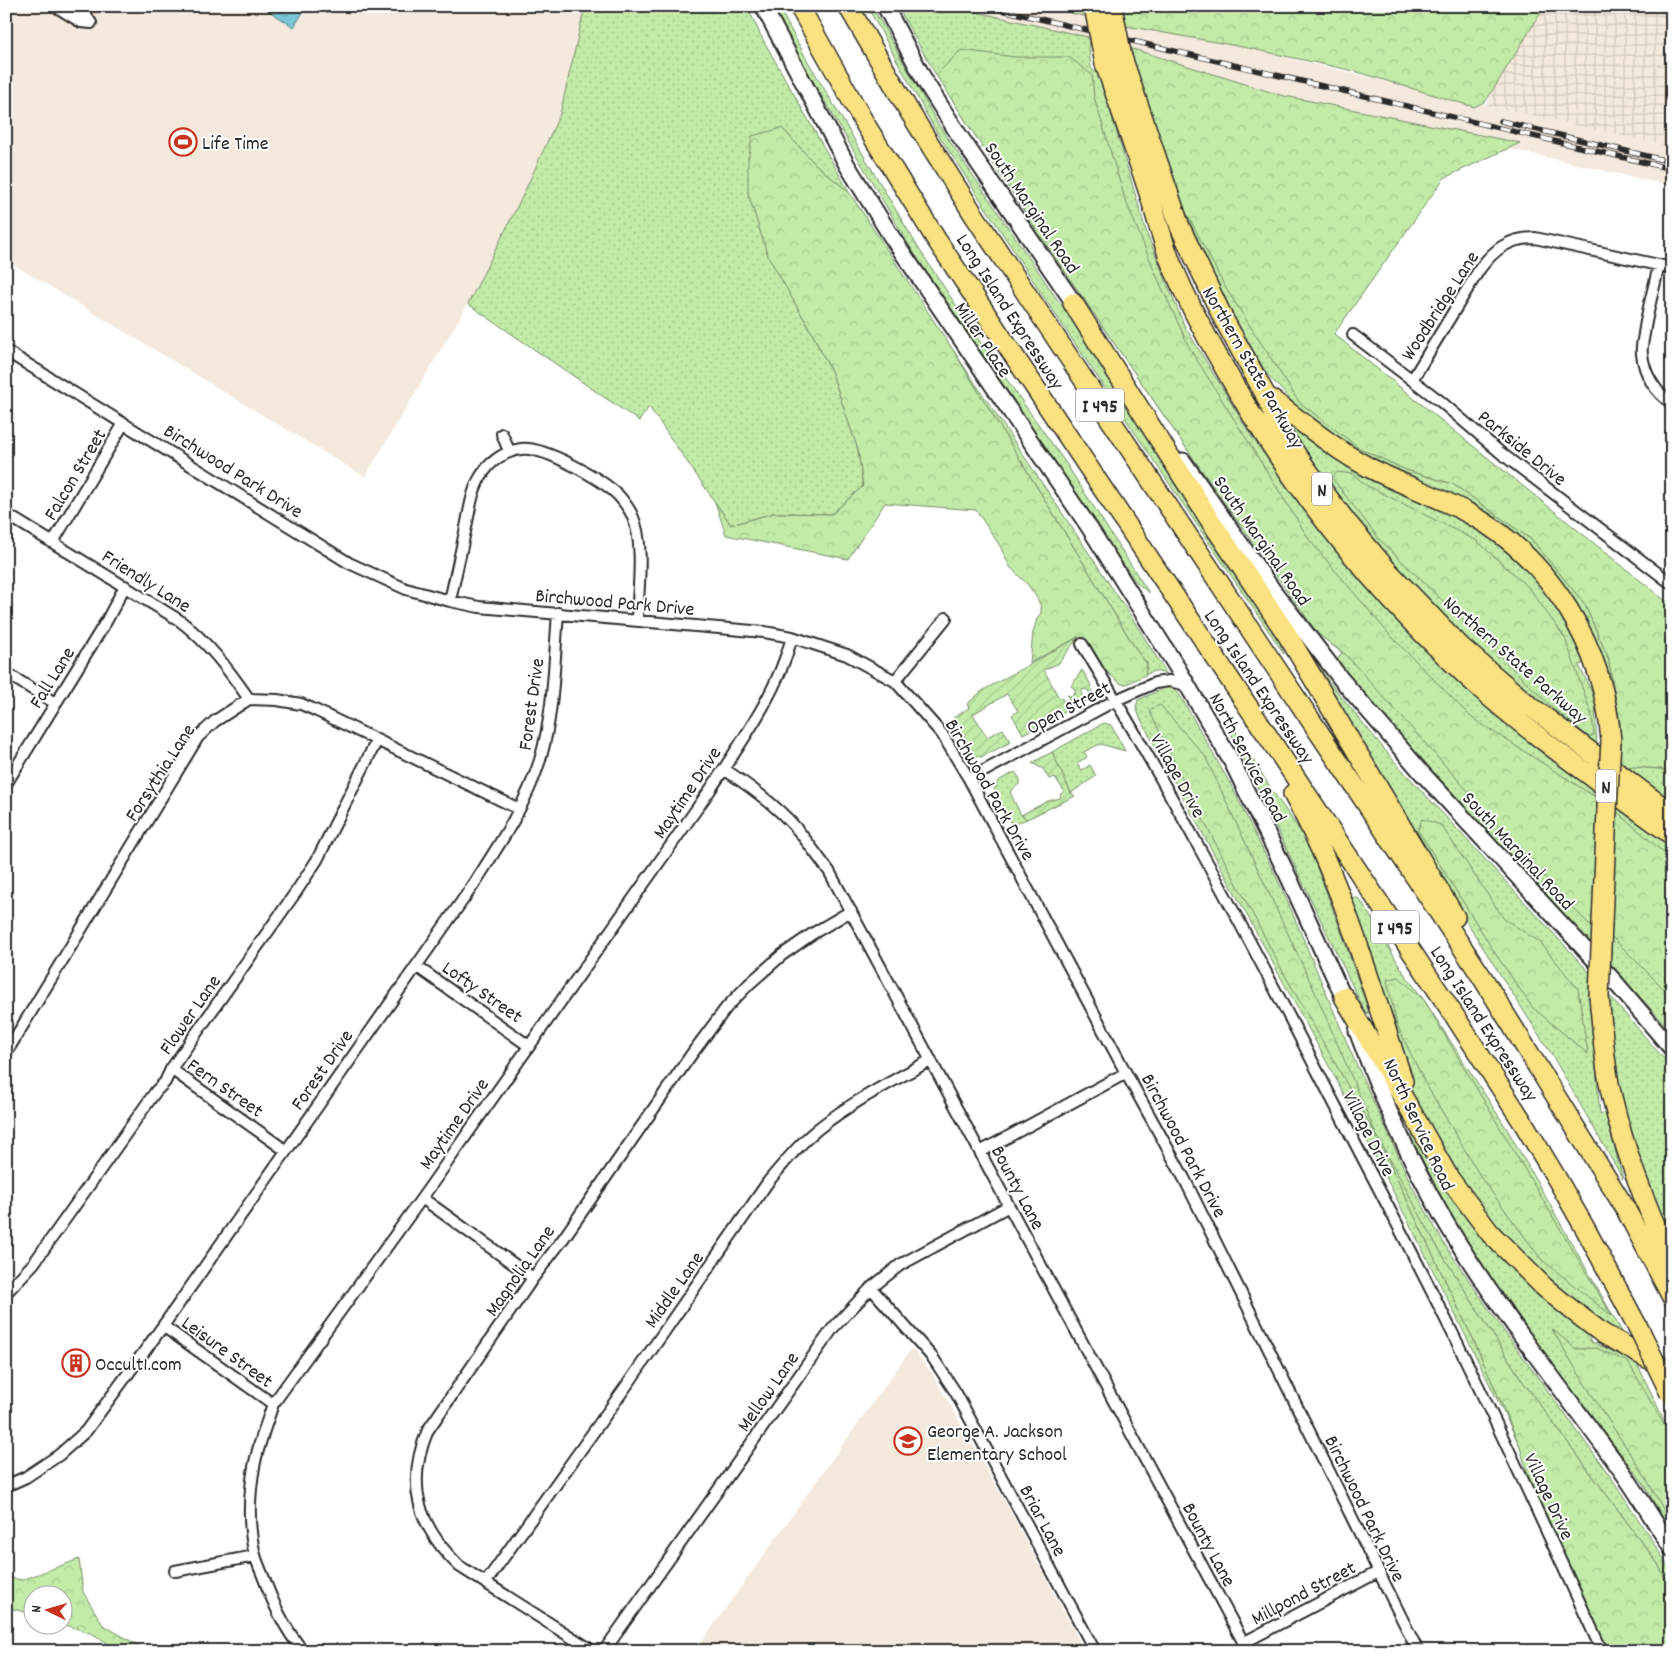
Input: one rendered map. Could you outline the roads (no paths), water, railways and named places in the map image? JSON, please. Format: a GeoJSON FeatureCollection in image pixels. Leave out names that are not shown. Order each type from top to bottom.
{"type":"FeatureCollection","features":[{"type":"Feature","properties":{"kind":"highway","name":"Long Island Expressway"},"geometry":{"type":"LineString","coordinates":[[799,6],[865,124],[936,240],[1452,1012],[1524,1124],[1586,1230],[1641,1333],[1671,1395]]}},
{"type":"Feature","properties":{"kind":"highway","name":"Long Island Expressway"},"geometry":{"type":"LineString","coordinates":[[848,6],[909,111],[974,215],[1482,977],[1625,1208],[1672,1296]]}},
{"type":"Feature","properties":{"kind":"highway","name":"Northern State Parkway"},"geometry":{"type":"LineString","coordinates":[[1094,6],[1180,227],[1224,320],[1265,394],[1283,436],[1345,520],[1388,571],[1461,647],[1525,702],[1672,814]]}},
{"type":"Feature","properties":{"kind":"highway","name":"Northern State Parkway"},"geometry":{"type":"LineString","coordinates":[[1112,6],[1114,60],[1176,273],[1205,334],[1241,399],[1273,450],[1316,510],[1375,583],[1455,666],[1540,738],[1672,835]]}},
{"type":"Feature","properties":{"kind":"highway"},"geometry":{"type":"LineString","coordinates":[[1073,303],[1210,520],[1288,636],[1467,937],[1482,977]]}},
{"type":"Feature","properties":{"kind":"highway"},"geometry":{"type":"LineString","coordinates":[[1265,394],[1331,444],[1368,467],[1469,513],[1490,526],[1522,551],[1548,580],[1576,622],[1598,674],[1609,721],[1611,741],[1599,996],[1604,1048],[1612,1100],[1626,1149],[1672,1263]]}},
{"type":"Feature","properties":{"kind":"highway"},"geometry":{"type":"LineString","coordinates":[[1227,677],[1298,804],[1339,890],[1414,1116]]}},
{"type":"Feature","properties":{"kind":"highway"},"geometry":{"type":"LineString","coordinates":[[1344,997],[1449,1178],[1490,1233],[1544,1287],[1602,1333],[1672,1372]]}},
{"type":"Feature","properties":{"kind":"main road","name":"Miller Place"},"geometry":{"type":"LineString","coordinates":[[763,6],[847,165],[891,236],[1089,527],[1188,685]]}},
{"type":"Feature","properties":{"kind":"main road","name":"South Marginal Road"},"geometry":{"type":"LineString","coordinates":[[886,7],[926,83],[959,135],[1272,590],[1341,679],[1422,774],[1615,982],[1672,1049]]}},
{"type":"Feature","properties":{"kind":"main road","name":"North Service Road"},"geometry":{"type":"LineString","coordinates":[[1188,685],[1233,764],[1289,878],[1344,997],[1374,1076],[1403,1142],[1442,1216],[1493,1295],[1622,1472],[1672,1549]]}},
{"type":"Feature","properties":{"kind":"street"},"geometry":{"type":"LineString","coordinates":[[55,6],[81,22],[91,23],[85,14],[72,6]]}},
{"type":"Feature","properties":{"kind":"street","name":"Woodbridge Lane"},"geometry":{"type":"LineString","coordinates":[[1412,380],[1479,270],[1488,258],[1509,242],[1522,238],[1535,238],[1672,268]]}},
{"type":"Feature","properties":{"kind":"street"},"geometry":{"type":"LineString","coordinates":[[1659,265],[1646,318],[1642,353],[1646,371],[1652,383],[1672,403]]}},
{"type":"Feature","properties":{"kind":"street","name":"Parkside Drive"},"geometry":{"type":"LineString","coordinates":[[1353,335],[1440,401],[1502,454],[1672,584]]}},
{"type":"Feature","properties":{"kind":"street","name":"Birchwood Park Drive"},"geometry":{"type":"LineString","coordinates":[[6,351],[349,563],[406,589],[480,607],[764,632],[792,637],[847,655],[895,681],[942,734],[1184,1178],[1418,1651]]}},
{"type":"Feature","properties":{"kind":"street","name":"Falcon Street"},"geometry":{"type":"LineString","coordinates":[[53,542],[124,423]]}},
{"type":"Feature","properties":{"kind":"street"},"geometry":{"type":"LineString","coordinates":[[502,434],[509,451]]}},
{"type":"Feature","properties":{"kind":"street"},"geometry":{"type":"LineString","coordinates":[[450,601],[474,494],[483,473],[498,458],[509,451],[523,449],[548,454],[578,468],[618,496],[627,507],[640,539],[637,620]]}},
{"type":"Feature","properties":{"kind":"street","name":"Friendly Lane"},"geometry":{"type":"LineString","coordinates":[[6,514],[179,620],[196,633],[222,661],[249,699]]}},
{"type":"Feature","properties":{"kind":"street","name":"Fall Lane"},"geometry":{"type":"LineString","coordinates":[[6,784],[107,620],[124,586]]}},
{"type":"Feature","properties":{"kind":"street","name":"Forest Drive"},"geometry":{"type":"LineString","coordinates":[[6,1486],[26,1478],[59,1455],[86,1431],[163,1326],[285,1150],[474,884],[502,840],[519,809],[534,775],[545,738],[550,710],[558,613]]}},
{"type":"Feature","properties":{"kind":"street"},"geometry":{"type":"LineString","coordinates":[[895,681],[946,618]]}},
{"type":"Feature","properties":{"kind":"street","name":"Maytime Drive"},"geometry":{"type":"LineString","coordinates":[[302,1651],[273,1603],[255,1556],[252,1533],[251,1486],[259,1444],[273,1404],[422,1198],[724,769],[755,722],[776,684],[792,637]]}},
{"type":"Feature","properties":{"kind":"street","name":"Village Drive"},"geometry":{"type":"LineString","coordinates":[[1082,644],[1145,748],[1226,895],[1445,1317],[1539,1513],[1602,1651]]}},
{"type":"Feature","properties":{"kind":"street"},"geometry":{"type":"LineString","coordinates":[[6,673],[55,703]]}},
{"type":"Feature","properties":{"kind":"street","name":"Open Street"},"geometry":{"type":"LineString","coordinates":[[968,779],[1116,700],[1155,683],[1169,681],[1188,685]]}},
{"type":"Feature","properties":{"kind":"street"},"geometry":{"type":"LineString","coordinates":[[249,699],[277,700],[301,704],[519,809]]}},
{"type":"Feature","properties":{"kind":"street","name":"Forsythia Lane"},"geometry":{"type":"LineString","coordinates":[[6,1053],[198,737],[215,721],[249,699]]}},
{"type":"Feature","properties":{"kind":"street","name":"Flower Lane"},"geometry":{"type":"LineString","coordinates":[[6,1293],[34,1263],[164,1082],[171,1069],[298,890],[317,860],[377,740]]}},
{"type":"Feature","properties":{"kind":"street","name":"Bounty Lane"},"geometry":{"type":"LineString","coordinates":[[724,769],[773,805],[796,828],[829,872],[1246,1647]]}},
{"type":"Feature","properties":{"kind":"street","name":"Magnolia Lane"},"geometry":{"type":"LineString","coordinates":[[593,1651],[460,1566],[443,1550],[432,1534],[419,1500],[417,1466],[422,1445],[428,1430],[533,1278],[563,1238],[690,1055],[726,1008],[749,984],[782,955],[812,934],[851,911]]}},
{"type":"Feature","properties":{"kind":"street","name":"Lofty Street"},"geometry":{"type":"LineString","coordinates":[[416,966],[529,1046]]}},
{"type":"Feature","properties":{"kind":"street","name":"Middle Lane"},"geometry":{"type":"LineString","coordinates":[[486,1582],[632,1378],[768,1182],[792,1153],[817,1130],[849,1106],[931,1060]]}},
{"type":"Feature","properties":{"kind":"street","name":"Fern Street"},"geometry":{"type":"LineString","coordinates":[[171,1069],[285,1150]]}},
{"type":"Feature","properties":{"kind":"street"},"geometry":{"type":"LineString","coordinates":[[980,1152],[1126,1073]]}},
{"type":"Feature","properties":{"kind":"street"},"geometry":{"type":"LineString","coordinates":[[422,1198],[533,1278]]}},
{"type":"Feature","properties":{"kind":"street","name":"Mellow Lane"},"geometry":{"type":"LineString","coordinates":[[604,1651],[833,1328],[850,1308],[870,1288],[900,1265],[1009,1206]]}},
{"type":"Feature","properties":{"kind":"street","name":"Briar Lane"},"geometry":{"type":"LineString","coordinates":[[870,1288],[933,1358],[956,1393],[1095,1651]]}},
{"type":"Feature","properties":{"kind":"street","name":"Leisure Street"},"geometry":{"type":"LineString","coordinates":[[163,1326],[273,1404]]}},
{"type":"Feature","properties":{"kind":"street"},"geometry":{"type":"LineString","coordinates":[[175,1571],[255,1556]]}},
{"type":"Feature","properties":{"kind":"street","name":"Millpond Street"},"geometry":{"type":"LineString","coordinates":[[1246,1647],[1378,1572]]}},
{"type":"Feature","properties":{"kind":"water"},"geometry":{"type":"Polygon","coordinates":[[[261,6],[307,6],[294,27],[261,6]]]}},
{"type":"Feature","properties":{"kind":"railway"},"geometry":{"type":"LineString","coordinates":[[985,6],[1672,169]]}},
{"type":"Feature","properties":{"kind":"railway"},"geometry":{"type":"LineString","coordinates":[[1501,121],[1672,162]]}},
{"type":"Feature","properties":{"kind":"place","name":"Life Time"},"geometry":{"type":"Point","coordinates":[183,142]}},
{"type":"Feature","properties":{"kind":"place","name":"Occult1.com"},"geometry":{"type":"Point","coordinates":[76,1363]}},
{"type":"Feature","properties":{"kind":"place","name":"George A. Jackson Elementary School"},"geometry":{"type":"Point","coordinates":[908,1441]}}]}
